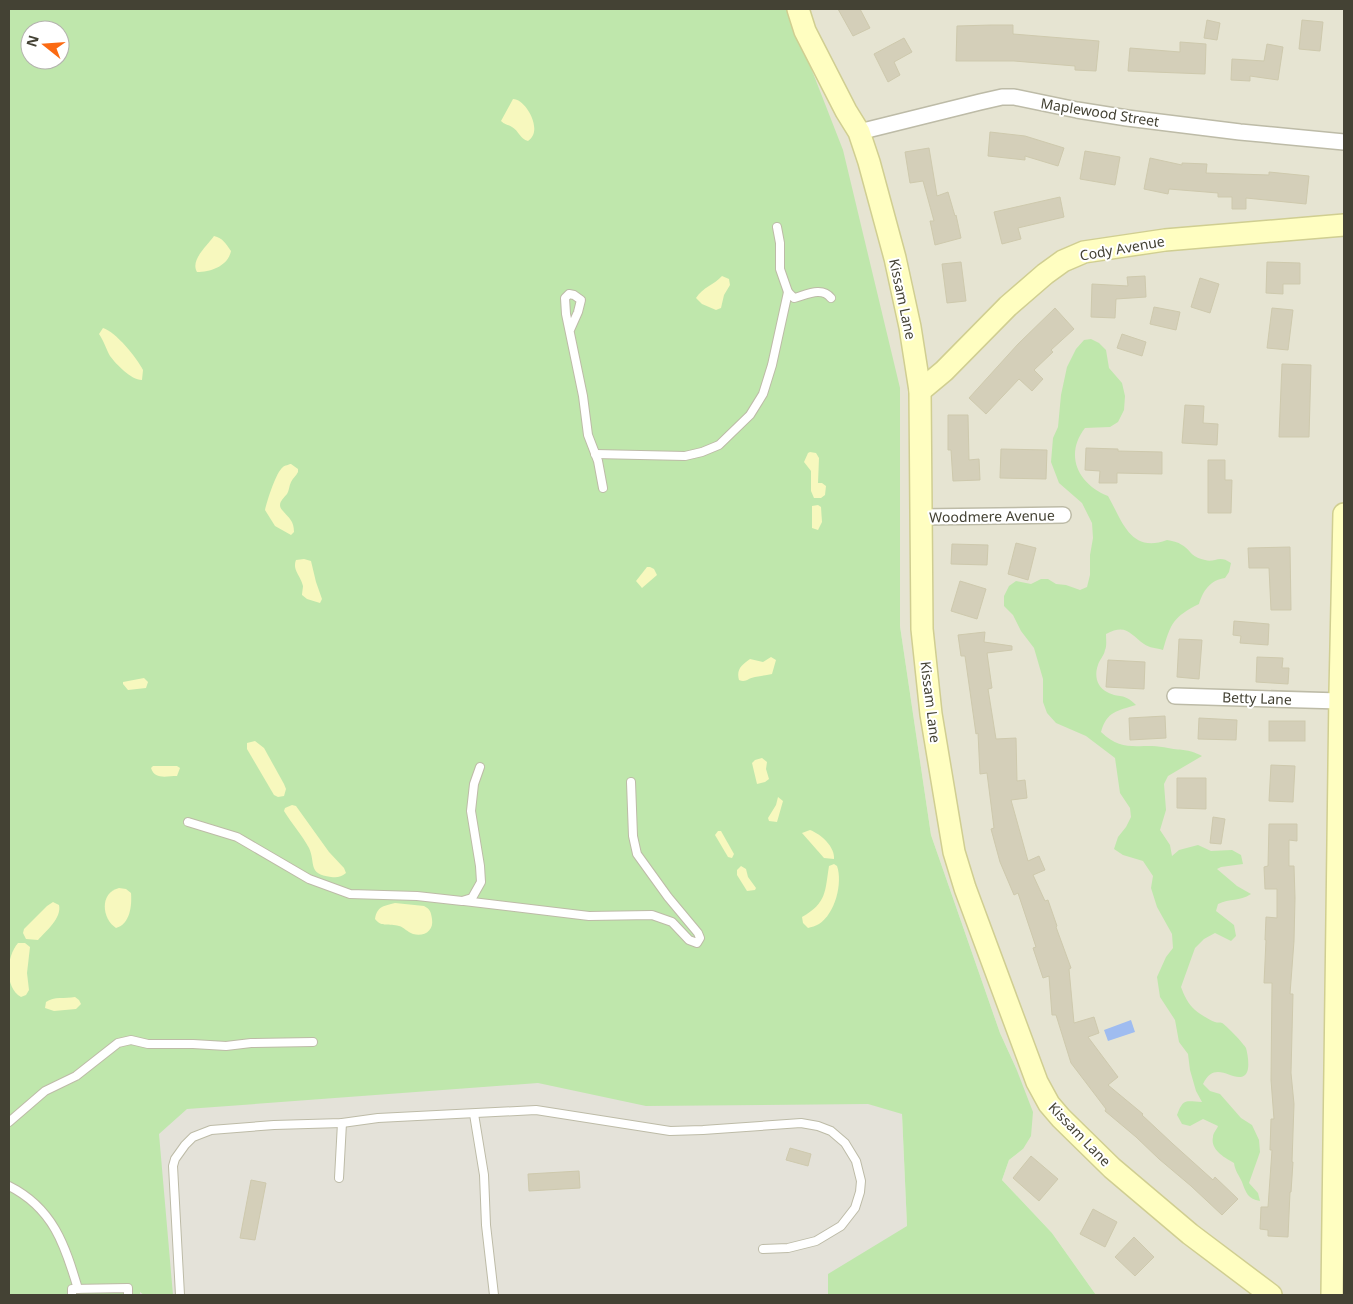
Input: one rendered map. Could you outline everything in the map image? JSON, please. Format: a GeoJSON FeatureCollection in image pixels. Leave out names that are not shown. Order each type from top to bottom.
{"type":"FeatureCollection","features":[{"type":"Feature","properties":{"kind":"street","name":"Kissam Lane"},"geometry":{"type":"LineString","coordinates":[[798,9],[806,31],[846,111],[859,132],[895,258],[910,326],[920,391],[922,629],[931,714],[954,852],[965,888],[1038,1082],[1049,1104],[1112,1168],[1190,1234],[1272,1295]]}},
{"type":"Feature","properties":{"kind":"street","name":"Maplewood Street"},"geometry":{"type":"LineString","coordinates":[[859,132],[980,102],[1008,97],[1127,118],[1344,142]]}},
{"type":"Feature","properties":{"kind":"street","name":"Cody Avenue"},"geometry":{"type":"LineString","coordinates":[[920,391],[944,371],[1008,306],[1044,274],[1063,261],[1084,252],[1165,240],[1344,225]]}},
{"type":"Feature","properties":{"kind":"street"},"geometry":{"type":"LineString","coordinates":[[1336,1283],[1344,514]]}},
{"type":"Feature","properties":{"kind":"street","name":"Woodmere Avenue"},"geometry":{"type":"LineString","coordinates":[[921,517],[1063,515]]}},
{"type":"Feature","properties":{"kind":"street","name":"Betty Lane"},"geometry":{"type":"LineString","coordinates":[[1175,696],[1341,695]]}},
{"type":"Feature","properties":{"kind":"lane"},"geometry":{"type":"LineString","coordinates":[[777,227],[780,243],[780,270],[788,292],[794,298],[822,291],[831,298]]}},
{"type":"Feature","properties":{"kind":"lane"},"geometry":{"type":"LineString","coordinates":[[595,454],[685,456],[702,452],[719,444],[750,415],[763,394],[772,365],[788,292]]}},
{"type":"Feature","properties":{"kind":"lane"},"geometry":{"type":"LineString","coordinates":[[570,330],[583,396],[588,435],[598,461],[603,488]]}},
{"type":"Feature","properties":{"kind":"lane"},"geometry":{"type":"LineString","coordinates":[[462,901],[472,898],[481,882],[471,811],[474,784],[480,767]]}},
{"type":"Feature","properties":{"kind":"lane"},"geometry":{"type":"LineString","coordinates":[[188,822],[237,837],[309,879],[350,894],[417,896],[589,916],[652,915],[672,922],[689,940],[697,943],[700,938],[698,933],[668,897],[637,854],[633,836],[631,782]]}},
{"type":"Feature","properties":{"kind":"lane"},"geometry":{"type":"LineString","coordinates":[[9,1122],[45,1091],[76,1076],[118,1043],[131,1040],[148,1044],[226,1046],[251,1043],[313,1042]]}},
{"type":"Feature","properties":{"kind":"lane"},"geometry":{"type":"LineString","coordinates":[[180,1295],[173,1166],[175,1159],[193,1137],[211,1130],[274,1125],[342,1123],[378,1118],[536,1110],[670,1130],[703,1130],[801,1123],[818,1126],[830,1131],[844,1143],[856,1161],[861,1181],[855,1208],[841,1226],[816,1241],[788,1248],[762,1250]]}},
{"type":"Feature","properties":{"kind":"lane"},"geometry":{"type":"LineString","coordinates":[[474,1114],[484,1175],[486,1225],[494,1295]]}},
{"type":"Feature","properties":{"kind":"lane"},"geometry":{"type":"LineString","coordinates":[[339,1178],[342,1123]]}},
{"type":"Feature","properties":{"kind":"lane"},"geometry":{"type":"LineString","coordinates":[[9,1186],[37,1204],[51,1220],[68,1256],[78,1289]]}},
{"type":"Feature","properties":{"kind":"lane"},"geometry":{"type":"LineString","coordinates":[[72,1295],[72,1289],[128,1288],[128,1295]]}},
{"type":"Feature","properties":{"kind":"shaded area"},"geometry":{"type":"Polygon","coordinates":[[[9,9],[788,9],[843,150],[900,388],[900,626],[931,835],[1000,1033],[1033,1112],[1031,1136],[1023,1149],[1009,1160],[1002,1180],[1052,1233],[1096,1295],[828,1295],[828,1274],[907,1226],[902,1114],[868,1104],[646,1106],[538,1083],[187,1109],[159,1134],[173,1295],[144,1295],[140,1292],[140,1295],[9,1295],[9,9]]]}},
{"type":"Feature","properties":{"kind":"shaded area"},"geometry":{"type":"Polygon","coordinates":[[[788,9],[1344,9],[1344,1295],[1096,1295],[1052,1233],[1002,1180],[1009,1160],[1023,1149],[1016,1068],[1000,1033],[931,835],[900,626],[788,9]]]}},
{"type":"Feature","properties":{"kind":"shaded area"},"geometry":{"type":"Polygon","coordinates":[[[1091,339],[1099,343],[1106,350],[1109,368],[1122,383],[1125,396],[1124,410],[1118,422],[1110,427],[1085,428],[1079,438],[1075,458],[1077,468],[1082,476],[1098,491],[1108,496],[1123,524],[1136,539],[1154,543],[1167,540],[1173,541],[1200,558],[1208,561],[1223,559],[1231,563],[1225,578],[1211,584],[1205,591],[1199,604],[1178,617],[1174,622],[1168,633],[1163,650],[1146,645],[1127,631],[1118,630],[1106,634],[1106,648],[1099,663],[1096,677],[1104,690],[1111,694],[1128,698],[1136,705],[1114,713],[1106,720],[1101,732],[1107,737],[1119,744],[1188,751],[1202,756],[1168,776],[1164,784],[1166,810],[1160,830],[1170,845],[1172,856],[1179,850],[1198,845],[1211,851],[1232,850],[1241,855],[1243,864],[1217,869],[1237,886],[1251,894],[1218,904],[1216,911],[1234,925],[1236,936],[1231,941],[1215,933],[1204,939],[1195,948],[1181,987],[1188,1002],[1195,1010],[1210,1020],[1224,1024],[1246,1048],[1248,1065],[1246,1074],[1242,1077],[1236,1077],[1219,1072],[1214,1073],[1208,1076],[1203,1084],[1210,1091],[1220,1094],[1241,1118],[1252,1125],[1259,1140],[1260,1152],[1249,1183],[1258,1193],[1260,1201],[1248,1195],[1234,1163],[1216,1150],[1213,1136],[1218,1126],[1203,1119],[1190,1126],[1182,1124],[1177,1115],[1183,1103],[1192,1101],[1202,1102],[1196,1091],[1188,1054],[1179,1042],[1175,1020],[1160,997],[1157,977],[1166,957],[1173,948],[1172,934],[1157,907],[1151,888],[1153,876],[1143,861],[1123,855],[1114,849],[1118,837],[1131,817],[1130,808],[1120,793],[1115,758],[1086,736],[1056,723],[1047,713],[1043,702],[1043,679],[1034,648],[1021,631],[1013,615],[1004,606],[1004,596],[1009,586],[1016,581],[1031,584],[1041,579],[1048,579],[1056,584],[1080,590],[1087,587],[1090,575],[1090,555],[1093,538],[1092,523],[1082,503],[1059,483],[1051,462],[1053,438],[1058,427],[1061,395],[1067,367],[1076,349],[1084,340],[1091,339]]]}},
{"type":"Feature","properties":{"kind":"shaded area"},"geometry":{"type":"Polygon","coordinates":[[[882,1042],[902,1114],[907,1226],[890,1295],[140,1295],[133,1093],[882,1042]]]}},
{"type":"Feature","properties":{"kind":"sand"},"geometry":{"type":"Polygon","coordinates":[[[513,99],[523,104],[534,123],[532,136],[528,141],[501,121],[513,99]]]}},
{"type":"Feature","properties":{"kind":"sand"},"geometry":{"type":"Polygon","coordinates":[[[214,236],[220,238],[226,244],[231,251],[229,256],[218,267],[208,271],[197,272],[195,267],[197,258],[214,236]]]}},
{"type":"Feature","properties":{"kind":"sand"},"geometry":{"type":"Polygon","coordinates":[[[722,276],[729,279],[730,285],[724,295],[721,308],[716,310],[702,304],[696,298],[722,276]]]}},
{"type":"Feature","properties":{"kind":"sand"},"geometry":{"type":"Polygon","coordinates":[[[103,328],[120,340],[136,359],[143,370],[142,380],[129,375],[110,356],[99,334],[103,328]]]}},
{"type":"Feature","properties":{"kind":"sand"},"geometry":{"type":"Polygon","coordinates":[[[810,452],[816,453],[819,458],[818,483],[826,486],[825,495],[821,498],[814,498],[811,491],[811,471],[804,462],[810,452]]]}},
{"type":"Feature","properties":{"kind":"sand"},"geometry":{"type":"Polygon","coordinates":[[[291,464],[298,469],[298,472],[291,482],[288,493],[280,506],[293,525],[294,532],[291,535],[275,526],[265,510],[280,470],[291,464]]]}},
{"type":"Feature","properties":{"kind":"sand"},"geometry":{"type":"Polygon","coordinates":[[[818,505],[821,507],[822,522],[818,530],[812,528],[812,506],[818,505]]]}},
{"type":"Feature","properties":{"kind":"sand"},"geometry":{"type":"Polygon","coordinates":[[[304,559],[311,561],[322,599],[320,603],[307,599],[302,595],[303,586],[295,564],[296,560],[304,559]]]}},
{"type":"Feature","properties":{"kind":"sand"},"geometry":{"type":"Polygon","coordinates":[[[647,567],[654,569],[657,575],[642,588],[636,581],[647,567]]]}},
{"type":"Feature","properties":{"kind":"sand"},"geometry":{"type":"Polygon","coordinates":[[[771,657],[776,660],[772,674],[745,681],[739,680],[739,670],[750,659],[763,662],[771,657]]]}},
{"type":"Feature","properties":{"kind":"sand"},"geometry":{"type":"Polygon","coordinates":[[[144,678],[148,682],[146,688],[128,690],[123,684],[123,682],[144,678]]]}},
{"type":"Feature","properties":{"kind":"sand"},"geometry":{"type":"Polygon","coordinates":[[[255,741],[264,748],[284,784],[286,789],[284,796],[278,797],[274,795],[247,749],[247,743],[255,741]]]}},
{"type":"Feature","properties":{"kind":"sand"},"geometry":{"type":"Polygon","coordinates":[[[762,758],[767,762],[766,769],[769,779],[757,784],[752,763],[762,758]]]}},
{"type":"Feature","properties":{"kind":"sand"},"geometry":{"type":"Polygon","coordinates":[[[153,766],[177,766],[180,768],[177,776],[158,776],[151,768],[153,766]]]}},
{"type":"Feature","properties":{"kind":"sand"},"geometry":{"type":"Polygon","coordinates":[[[778,797],[783,801],[777,822],[769,821],[768,818],[776,805],[778,797]]]}},
{"type":"Feature","properties":{"kind":"sand"},"geometry":{"type":"Polygon","coordinates":[[[292,805],[296,806],[346,873],[333,877],[323,876],[315,870],[309,848],[284,811],[285,808],[292,805]]]}},
{"type":"Feature","properties":{"kind":"sand"},"geometry":{"type":"Polygon","coordinates":[[[810,830],[819,835],[830,846],[834,859],[824,858],[802,833],[810,830]]]}},
{"type":"Feature","properties":{"kind":"sand"},"geometry":{"type":"Polygon","coordinates":[[[718,831],[721,831],[734,854],[732,858],[728,857],[715,835],[718,831]]]}},
{"type":"Feature","properties":{"kind":"sand"},"geometry":{"type":"Polygon","coordinates":[[[834,864],[837,866],[839,881],[833,906],[825,919],[818,925],[808,928],[803,923],[802,917],[816,907],[820,901],[825,889],[829,866],[834,864]]]}},
{"type":"Feature","properties":{"kind":"sand"},"geometry":{"type":"Polygon","coordinates":[[[741,866],[746,869],[748,877],[756,888],[755,890],[747,891],[737,875],[737,870],[741,866]]]}},
{"type":"Feature","properties":{"kind":"sand"},"geometry":{"type":"Polygon","coordinates":[[[119,888],[126,889],[131,893],[131,903],[127,919],[121,926],[116,928],[108,919],[105,906],[108,895],[119,888]]]}},
{"type":"Feature","properties":{"kind":"sand"},"geometry":{"type":"Polygon","coordinates":[[[53,902],[59,905],[59,910],[53,924],[38,940],[26,939],[23,933],[24,929],[53,902]]]}},
{"type":"Feature","properties":{"kind":"sand"},"geometry":{"type":"Polygon","coordinates":[[[395,903],[428,908],[432,919],[430,930],[424,934],[417,935],[395,925],[383,924],[375,919],[379,909],[395,903]]]}},
{"type":"Feature","properties":{"kind":"sand"},"geometry":{"type":"Polygon","coordinates":[[[18,943],[25,943],[30,947],[27,973],[29,990],[26,995],[21,997],[15,992],[9,979],[11,956],[18,943]]]}},
{"type":"Feature","properties":{"kind":"sand"},"geometry":{"type":"Polygon","coordinates":[[[75,997],[81,1004],[76,1009],[54,1011],[45,1008],[46,1002],[49,1000],[75,997]]]}},
{"type":"Feature","properties":{"kind":"water"},"geometry":{"type":"Polygon","coordinates":[[[1131,1020],[1135,1032],[1108,1041],[1104,1030],[1131,1020]]]}},
{"type":"Feature","properties":{"kind":"building"},"geometry":{"type":"Polygon","coordinates":[[[838,9],[860,9],[870,28],[853,36],[838,9]]]}},
{"type":"Feature","properties":{"kind":"building"},"geometry":{"type":"Polygon","coordinates":[[[1207,20],[1220,23],[1217,40],[1204,38],[1207,20]]]}},
{"type":"Feature","properties":{"kind":"building"},"geometry":{"type":"Polygon","coordinates":[[[1302,20],[1323,22],[1320,51],[1299,49],[1302,20]]]}},
{"type":"Feature","properties":{"kind":"building"},"geometry":{"type":"Polygon","coordinates":[[[1013,25],[1013,34],[1099,41],[1096,71],[1075,70],[1075,66],[1014,61],[956,61],[957,26],[1013,25]]]}},
{"type":"Feature","properties":{"kind":"building"},"geometry":{"type":"Polygon","coordinates":[[[904,38],[912,52],[894,62],[900,75],[888,82],[874,54],[904,38]]]}},
{"type":"Feature","properties":{"kind":"building"},"geometry":{"type":"Polygon","coordinates":[[[1180,42],[1206,44],[1205,74],[1128,71],[1130,48],[1180,52],[1180,42]]]}},
{"type":"Feature","properties":{"kind":"building"},"geometry":{"type":"Polygon","coordinates":[[[1267,44],[1283,47],[1278,80],[1250,76],[1250,81],[1231,80],[1232,59],[1264,61],[1267,44]]]}},
{"type":"Feature","properties":{"kind":"building"},"geometry":{"type":"Polygon","coordinates":[[[990,132],[1025,136],[1064,148],[1058,166],[1025,156],[1025,160],[988,156],[990,132]]]}},
{"type":"Feature","properties":{"kind":"building"},"geometry":{"type":"Polygon","coordinates":[[[929,148],[937,196],[948,192],[961,238],[935,245],[930,221],[934,221],[923,181],[910,183],[905,152],[929,148]]]}},
{"type":"Feature","properties":{"kind":"building"},"geometry":{"type":"Polygon","coordinates":[[[1085,151],[1120,157],[1115,185],[1080,179],[1085,151]]]}},
{"type":"Feature","properties":{"kind":"building"},"geometry":{"type":"Polygon","coordinates":[[[1150,158],[1182,165],[1182,163],[1207,164],[1206,173],[1269,175],[1269,172],[1309,176],[1306,204],[1246,198],[1246,209],[1232,209],[1232,197],[1218,197],[1218,193],[1169,189],[1168,194],[1144,189],[1150,158]]]}},
{"type":"Feature","properties":{"kind":"building"},"geometry":{"type":"Polygon","coordinates":[[[1060,197],[1064,217],[1018,228],[1021,239],[1002,244],[994,212],[1060,197]]]}},
{"type":"Feature","properties":{"kind":"building"},"geometry":{"type":"Polygon","coordinates":[[[961,262],[966,301],[947,303],[942,264],[961,262]]]}},
{"type":"Feature","properties":{"kind":"building"},"geometry":{"type":"Polygon","coordinates":[[[1267,262],[1300,263],[1300,284],[1283,284],[1283,294],[1266,293],[1267,262]]]}},
{"type":"Feature","properties":{"kind":"building"},"geometry":{"type":"Polygon","coordinates":[[[1145,276],[1146,297],[1116,299],[1115,318],[1091,317],[1092,284],[1128,286],[1127,277],[1145,276]]]}},
{"type":"Feature","properties":{"kind":"building"},"geometry":{"type":"Polygon","coordinates":[[[1200,278],[1219,284],[1210,313],[1191,307],[1200,278]]]}},
{"type":"Feature","properties":{"kind":"building"},"geometry":{"type":"Polygon","coordinates":[[[1154,307],[1180,312],[1176,330],[1150,324],[1154,307]]]}},
{"type":"Feature","properties":{"kind":"building"},"geometry":{"type":"Polygon","coordinates":[[[1055,308],[1074,329],[1051,350],[1053,352],[1034,370],[1043,379],[1032,391],[1019,379],[986,414],[969,398],[1018,344],[1055,308]]]}},
{"type":"Feature","properties":{"kind":"building"},"geometry":{"type":"Polygon","coordinates":[[[1272,308],[1293,310],[1288,350],[1267,348],[1272,308]]]}},
{"type":"Feature","properties":{"kind":"building"},"geometry":{"type":"Polygon","coordinates":[[[1122,334],[1146,342],[1142,356],[1117,348],[1122,334]]]}},
{"type":"Feature","properties":{"kind":"building"},"geometry":{"type":"Polygon","coordinates":[[[1282,364],[1311,365],[1309,437],[1279,437],[1282,364]]]}},
{"type":"Feature","properties":{"kind":"building"},"geometry":{"type":"Polygon","coordinates":[[[1185,405],[1204,406],[1203,423],[1218,424],[1217,445],[1182,443],[1185,405]]]}},
{"type":"Feature","properties":{"kind":"building"},"geometry":{"type":"Polygon","coordinates":[[[948,415],[968,415],[969,460],[979,459],[980,480],[953,481],[951,450],[948,450],[948,415]]]}},
{"type":"Feature","properties":{"kind":"building"},"geometry":{"type":"Polygon","coordinates":[[[1086,448],[1162,452],[1162,474],[1117,473],[1117,483],[1099,483],[1100,471],[1085,470],[1086,448]]]}},
{"type":"Feature","properties":{"kind":"building"},"geometry":{"type":"Polygon","coordinates":[[[1001,449],[1047,450],[1046,479],[1000,478],[1001,449]]]}},
{"type":"Feature","properties":{"kind":"building"},"geometry":{"type":"Polygon","coordinates":[[[1208,460],[1225,460],[1225,480],[1232,480],[1231,513],[1208,513],[1208,460]]]}},
{"type":"Feature","properties":{"kind":"building"},"geometry":{"type":"Polygon","coordinates":[[[1016,543],[1036,548],[1028,580],[1008,574],[1016,543]]]}},
{"type":"Feature","properties":{"kind":"building"},"geometry":{"type":"Polygon","coordinates":[[[952,544],[988,545],[987,565],[951,564],[952,544]]]}},
{"type":"Feature","properties":{"kind":"building"},"geometry":{"type":"Polygon","coordinates":[[[1290,547],[1291,610],[1271,610],[1269,568],[1249,568],[1248,548],[1290,547]]]}},
{"type":"Feature","properties":{"kind":"building"},"geometry":{"type":"Polygon","coordinates":[[[960,581],[986,589],[977,619],[951,611],[960,581]]]}},
{"type":"Feature","properties":{"kind":"building"},"geometry":{"type":"Polygon","coordinates":[[[1234,621],[1269,624],[1268,645],[1240,643],[1241,636],[1233,635],[1234,621]]]}},
{"type":"Feature","properties":{"kind":"building"},"geometry":{"type":"Polygon","coordinates":[[[985,632],[984,642],[1012,646],[1012,650],[987,653],[992,688],[988,689],[996,739],[1016,738],[1017,781],[1025,780],[1027,798],[1011,800],[1028,861],[1039,856],[1045,870],[1033,875],[1045,901],[1048,900],[1071,968],[1069,969],[1074,1023],[1094,1017],[1099,1033],[1088,1037],[1118,1077],[1108,1085],[1143,1114],[1213,1180],[1215,1177],[1238,1199],[1222,1215],[1105,1111],[1106,1109],[1071,1063],[1056,1015],[1052,1015],[1049,976],[1043,978],[1033,948],[1036,947],[1018,893],[1014,895],[1000,862],[991,829],[994,828],[987,773],[980,774],[978,733],[976,734],[965,656],[961,656],[958,635],[985,632]]]}},
{"type":"Feature","properties":{"kind":"building"},"geometry":{"type":"Polygon","coordinates":[[[1179,639],[1202,640],[1199,679],[1177,677],[1179,639]]]}},
{"type":"Feature","properties":{"kind":"building"},"geometry":{"type":"Polygon","coordinates":[[[1257,657],[1283,658],[1282,668],[1289,668],[1288,684],[1256,682],[1257,657]]]}},
{"type":"Feature","properties":{"kind":"building"},"geometry":{"type":"Polygon","coordinates":[[[1108,660],[1145,662],[1144,689],[1106,687],[1108,660]]]}},
{"type":"Feature","properties":{"kind":"building"},"geometry":{"type":"Polygon","coordinates":[[[1165,716],[1166,738],[1130,740],[1129,718],[1165,716]]]}},
{"type":"Feature","properties":{"kind":"building"},"geometry":{"type":"Polygon","coordinates":[[[1199,718],[1237,720],[1236,740],[1198,739],[1199,718]]]}},
{"type":"Feature","properties":{"kind":"building"},"geometry":{"type":"Polygon","coordinates":[[[1269,721],[1305,721],[1305,741],[1269,741],[1269,721]]]}},
{"type":"Feature","properties":{"kind":"building"},"geometry":{"type":"Polygon","coordinates":[[[1271,765],[1295,766],[1293,802],[1269,801],[1271,765]]]}},
{"type":"Feature","properties":{"kind":"building"},"geometry":{"type":"Polygon","coordinates":[[[1177,778],[1206,778],[1206,809],[1177,808],[1177,778]]]}},
{"type":"Feature","properties":{"kind":"building"},"geometry":{"type":"Polygon","coordinates":[[[1213,817],[1225,819],[1221,844],[1210,843],[1213,817]]]}},
{"type":"Feature","properties":{"kind":"building"},"geometry":{"type":"Polygon","coordinates":[[[1269,824],[1297,824],[1297,841],[1289,840],[1289,866],[1294,866],[1295,898],[1290,994],[1293,994],[1291,1073],[1294,1104],[1293,1162],[1288,1237],[1268,1236],[1268,1230],[1260,1229],[1261,1207],[1268,1207],[1272,1150],[1270,1150],[1271,1119],[1274,1119],[1271,1080],[1272,983],[1264,983],[1266,917],[1277,918],[1277,889],[1265,889],[1264,867],[1268,866],[1269,824]]]}},
{"type":"Feature","properties":{"kind":"building"},"geometry":{"type":"Polygon","coordinates":[[[790,1148],[811,1154],[808,1166],[786,1160],[790,1148]]]}},
{"type":"Feature","properties":{"kind":"building"},"geometry":{"type":"Polygon","coordinates":[[[1031,1156],[1058,1179],[1039,1201],[1013,1178],[1031,1156]]]}},
{"type":"Feature","properties":{"kind":"building"},"geometry":{"type":"Polygon","coordinates":[[[579,1171],[580,1188],[529,1191],[528,1174],[579,1171]]]}},
{"type":"Feature","properties":{"kind":"building"},"geometry":{"type":"Polygon","coordinates":[[[251,1180],[266,1183],[255,1240],[240,1238],[251,1180]]]}},
{"type":"Feature","properties":{"kind":"building"},"geometry":{"type":"Polygon","coordinates":[[[1093,1209],[1117,1222],[1105,1247],[1080,1234],[1093,1209]]]}},
{"type":"Feature","properties":{"kind":"building"},"geometry":{"type":"Polygon","coordinates":[[[1134,1237],[1154,1257],[1135,1276],[1115,1257],[1134,1237]]]}}]}
